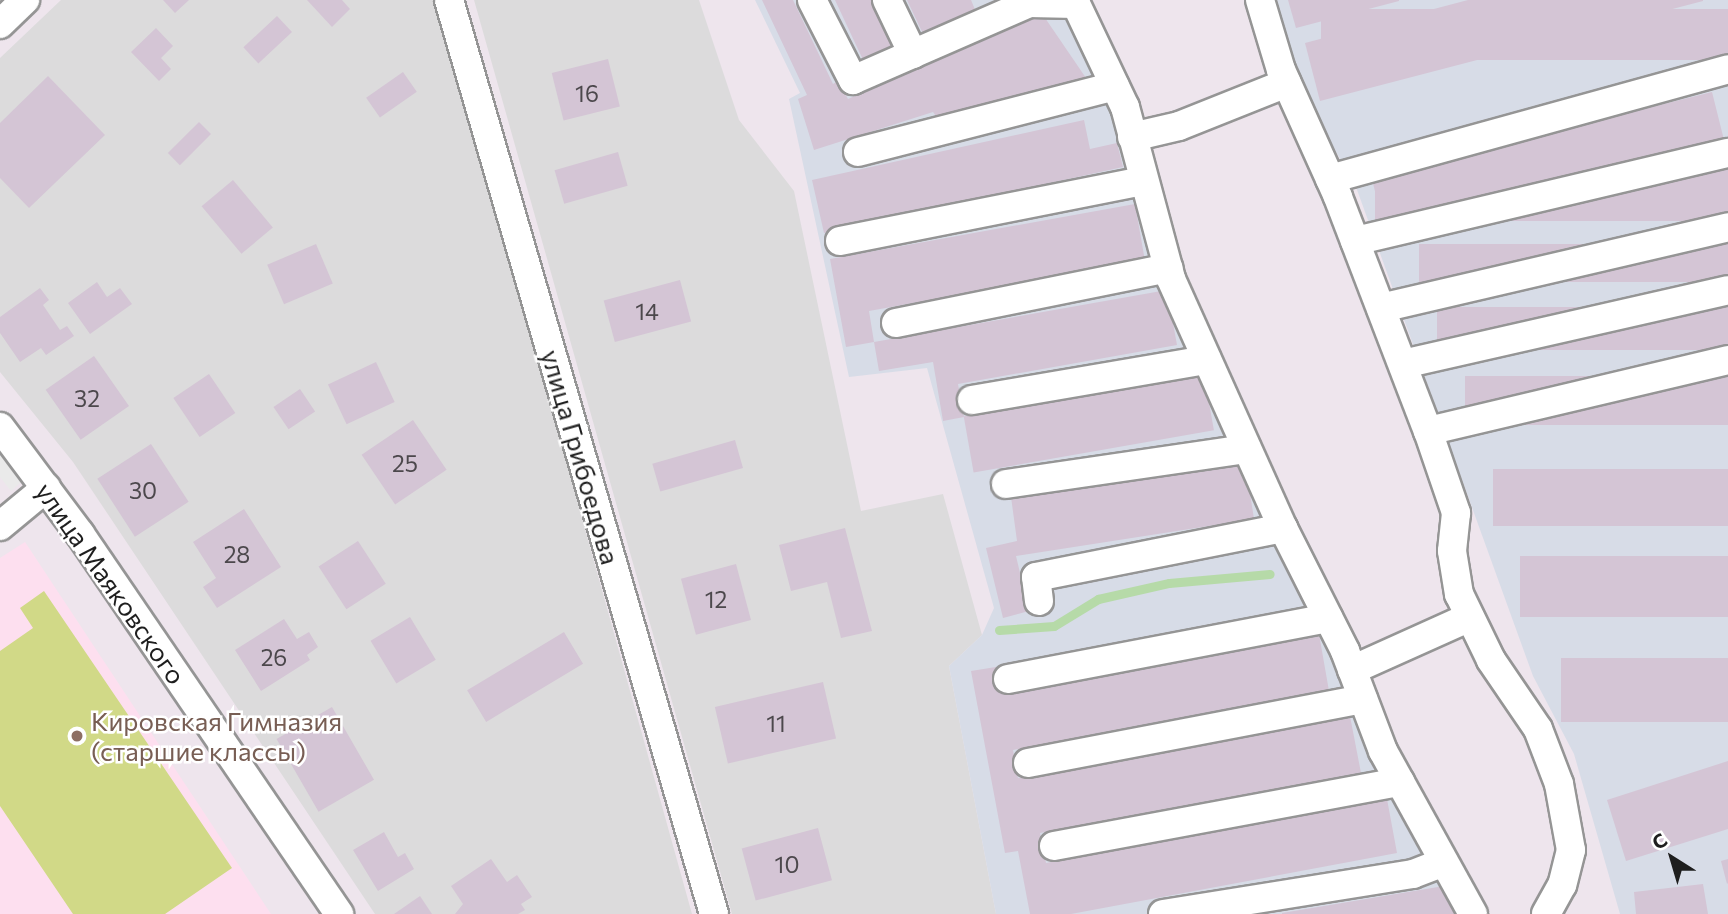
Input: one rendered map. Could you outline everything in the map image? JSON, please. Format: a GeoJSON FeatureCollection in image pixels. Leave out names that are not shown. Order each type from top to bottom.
{"type":"FeatureCollection","features":[{"type":"Feature","properties":{"kind":"street"},"geometry":{"type":"LineString","coordinates":[[0,24],[25,0]]}},
{"type":"Feature","properties":{"kind":"street","name":"улица Грибоедова"},"geometry":{"type":"LineString","coordinates":[[449,0],[713,914]]}},
{"type":"Feature","properties":{"kind":"street"},"geometry":{"type":"LineString","coordinates":[[812,0],[853,80],[913,54],[990,9],[1029,4],[1076,4],[1115,86],[1168,268],[1207,360],[1283,528],[1352,670],[1400,782],[1473,914]]}},
{"type":"Feature","properties":{"kind":"street"},"geometry":{"type":"LineString","coordinates":[[887,0],[913,54]]}},
{"type":"Feature","properties":{"kind":"street"},"geometry":{"type":"LineString","coordinates":[[1260,0],[1287,83],[1355,241],[1428,431],[1456,513],[1452,551],[1459,594],[1491,660],[1538,729],[1559,784],[1571,850],[1562,885],[1546,914]]}},
{"type":"Feature","properties":{"kind":"street"},"geometry":{"type":"LineString","coordinates":[[1330,179],[1727,71]]}},
{"type":"Feature","properties":{"kind":"street"},"geometry":{"type":"LineString","coordinates":[[1132,137],[1179,126],[1287,83]]}},
{"type":"Feature","properties":{"kind":"street"},"geometry":{"type":"LineString","coordinates":[[858,152],[1115,86]]}},
{"type":"Feature","properties":{"kind":"street"},"geometry":{"type":"LineString","coordinates":[[1355,241],[1728,153]]}},
{"type":"Feature","properties":{"kind":"street"},"geometry":{"type":"LineString","coordinates":[[840,241],[1144,181]]}},
{"type":"Feature","properties":{"kind":"street"},"geometry":{"type":"LineString","coordinates":[[1381,308],[1728,228]]}},
{"type":"Feature","properties":{"kind":"street"},"geometry":{"type":"LineString","coordinates":[[895,323],[1168,268]]}},
{"type":"Feature","properties":{"kind":"street"},"geometry":{"type":"LineString","coordinates":[[1403,364],[1728,290]]}},
{"type":"Feature","properties":{"kind":"street"},"geometry":{"type":"LineString","coordinates":[[972,400],[1207,360]]}},
{"type":"Feature","properties":{"kind":"street"},"geometry":{"type":"LineString","coordinates":[[1428,431],[1728,360]]}},
{"type":"Feature","properties":{"kind":"street","name":"улица Маяковского"},"geometry":{"type":"LineString","coordinates":[[0,427],[46,488],[339,914]]}},
{"type":"Feature","properties":{"kind":"street"},"geometry":{"type":"LineString","coordinates":[[1006,484],[1247,449]]}},
{"type":"Feature","properties":{"kind":"street"},"geometry":{"type":"LineString","coordinates":[[0,526],[46,488]]}},
{"type":"Feature","properties":{"kind":"street"},"geometry":{"type":"LineString","coordinates":[[1039,601],[1036,577],[1283,528]]}},
{"type":"Feature","properties":{"kind":"street"},"geometry":{"type":"LineString","coordinates":[[1352,670],[1471,617]]}},
{"type":"Feature","properties":{"kind":"street"},"geometry":{"type":"LineString","coordinates":[[1009,679],[1328,618]]}},
{"type":"Feature","properties":{"kind":"street"},"geometry":{"type":"LineString","coordinates":[[1028,763],[1363,699]]}},
{"type":"Feature","properties":{"kind":"street"},"geometry":{"type":"LineString","coordinates":[[1054,846],[1400,782]]}},
{"type":"Feature","properties":{"kind":"street"},"geometry":{"type":"LineString","coordinates":[[1163,914],[1413,874],[1444,862]]}},
{"type":"Feature","properties":{"kind":"shaded area"},"geometry":{"type":"Polygon","coordinates":[[[61,0],[438,0],[692,914],[375,914],[73,462],[0,372],[0,58],[61,0]]]}},
{"type":"Feature","properties":{"kind":"shaded area"},"geometry":{"type":"Polygon","coordinates":[[[474,0],[699,0],[739,120],[794,191],[861,511],[943,494],[982,635],[949,666],[996,914],[732,914],[474,0]]]}},
{"type":"Feature","properties":{"kind":"shaded area"},"geometry":{"type":"Polygon","coordinates":[[[755,0],[1067,0],[1123,134],[1153,242],[1469,914],[996,914],[949,666],[982,635],[994,608],[927,368],[849,377],[789,99],[800,93],[755,0]]]}},
{"type":"Feature","properties":{"kind":"shaded area"},"geometry":{"type":"Polygon","coordinates":[[[1275,0],[1728,0],[1728,914],[1620,914],[1574,754],[1533,676],[1356,187],[1305,97],[1275,0]]]}},
{"type":"Feature","properties":{"kind":"shaded area"},"geometry":{"type":"Polygon","coordinates":[[[0,444],[27,477],[11,491],[0,477],[0,444]]]}},
{"type":"Feature","properties":{"kind":"shaded area","name":"Кировская Гимназия (старшие классы)"},"geometry":{"type":"Polygon","coordinates":[[[25,542],[271,914],[0,914],[0,558],[25,542]]]}},
{"type":"Feature","properties":{"kind":"green space","name":"Кировская Гимназия (старшие классы)"},"geometry":{"type":"Polygon","coordinates":[[[44,591],[232,868],[165,914],[73,914],[0,806],[0,651],[33,628],[20,608],[44,591]]]}},
{"type":"Feature","properties":{"kind":"building"},"geometry":{"type":"Polygon","coordinates":[[[163,0],[189,0],[175,13],[163,0]]]}},
{"type":"Feature","properties":{"kind":"building"},"geometry":{"type":"Polygon","coordinates":[[[307,0],[342,0],[350,9],[332,27],[307,0]]]}},
{"type":"Feature","properties":{"kind":"building"},"geometry":{"type":"Polygon","coordinates":[[[762,0],[793,0],[833,84],[838,81],[848,99],[1041,12],[1086,78],[942,124],[933,112],[814,150],[798,99],[807,95],[762,0]]]}},
{"type":"Feature","properties":{"kind":"building"},"geometry":{"type":"Polygon","coordinates":[[[835,0],[871,0],[893,49],[864,62],[835,0]]]}},
{"type":"Feature","properties":{"kind":"building"},"geometry":{"type":"Polygon","coordinates":[[[907,0],[971,0],[976,12],[924,36],[907,0]]]}},
{"type":"Feature","properties":{"kind":"building"},"geometry":{"type":"Polygon","coordinates":[[[1288,0],[1399,0],[1399,1],[1296,28],[1288,0]]]}},
{"type":"Feature","properties":{"kind":"building"},"geometry":{"type":"Polygon","coordinates":[[[1468,0],[1703,1],[1320,101],[1305,43],[1468,0]]]}},
{"type":"Feature","properties":{"kind":"building"},"geometry":{"type":"Polygon","coordinates":[[[1321,9],[1728,9],[1728,60],[1321,60],[1321,9]]]}},
{"type":"Feature","properties":{"kind":"building"},"geometry":{"type":"Polygon","coordinates":[[[277,16],[292,32],[258,63],[243,47],[277,16]]]}},
{"type":"Feature","properties":{"kind":"building"},"geometry":{"type":"Polygon","coordinates":[[[156,28],[173,46],[161,58],[171,69],[159,81],[131,52],[156,28]]]}},
{"type":"Feature","properties":{"kind":"building"},"geometry":{"type":"Polygon","coordinates":[[[608,59],[620,107],[564,121],[552,73],[608,59]]]}},
{"type":"Feature","properties":{"kind":"building"},"geometry":{"type":"Polygon","coordinates":[[[403,72],[417,92],[380,117],[366,98],[403,72]]]}},
{"type":"Feature","properties":{"kind":"building"},"geometry":{"type":"Polygon","coordinates":[[[48,76],[105,135],[29,208],[0,178],[0,123],[48,76]]]}},
{"type":"Feature","properties":{"kind":"building"},"geometry":{"type":"Polygon","coordinates":[[[1712,92],[1724,140],[1383,224],[1371,177],[1712,92]]]}},
{"type":"Feature","properties":{"kind":"building"},"geometry":{"type":"Polygon","coordinates":[[[1084,120],[1090,149],[1117,143],[1123,167],[824,233],[812,180],[1084,120]]]}},
{"type":"Feature","properties":{"kind":"building"},"geometry":{"type":"Polygon","coordinates":[[[199,122],[211,134],[180,165],[168,153],[199,122]]]}},
{"type":"Feature","properties":{"kind":"building"},"geometry":{"type":"Polygon","coordinates":[[[618,152],[628,186],[564,204],[555,170],[618,152]]]}},
{"type":"Feature","properties":{"kind":"building"},"geometry":{"type":"Polygon","coordinates":[[[1375,170],[1728,170],[1728,221],[1375,221],[1375,170]]]}},
{"type":"Feature","properties":{"kind":"building"},"geometry":{"type":"Polygon","coordinates":[[[233,180],[273,227],[241,254],[202,206],[233,180]]]}},
{"type":"Feature","properties":{"kind":"building"},"geometry":{"type":"Polygon","coordinates":[[[1135,204],[1145,261],[869,311],[874,342],[846,347],[830,259],[1135,204]]]}},
{"type":"Feature","properties":{"kind":"building"},"geometry":{"type":"Polygon","coordinates":[[[316,244],[333,284],[284,304],[267,265],[316,244]]]}},
{"type":"Feature","properties":{"kind":"building"},"geometry":{"type":"Polygon","coordinates":[[[1419,244],[1728,244],[1728,282],[1419,282],[1419,244]]]}},
{"type":"Feature","properties":{"kind":"building"},"geometry":{"type":"Polygon","coordinates":[[[680,280],[691,322],[615,342],[604,300],[680,280]]]}},
{"type":"Feature","properties":{"kind":"building"},"geometry":{"type":"Polygon","coordinates":[[[97,282],[107,297],[120,288],[132,304],[90,334],[68,303],[97,282]]]}},
{"type":"Feature","properties":{"kind":"building"},"geometry":{"type":"Polygon","coordinates":[[[40,288],[49,300],[43,305],[60,330],[67,326],[74,336],[46,355],[41,348],[20,362],[0,333],[0,317],[40,288]]]}},
{"type":"Feature","properties":{"kind":"building"},"geometry":{"type":"Polygon","coordinates":[[[1167,290],[1177,345],[958,384],[964,417],[943,421],[933,362],[879,371],[874,342],[1167,290]]]}},
{"type":"Feature","properties":{"kind":"building"},"geometry":{"type":"Polygon","coordinates":[[[1437,307],[1728,307],[1728,350],[1437,350],[1437,307]]]}},
{"type":"Feature","properties":{"kind":"building"},"geometry":{"type":"Polygon","coordinates":[[[94,356],[129,406],[81,440],[46,390],[94,356]]]}},
{"type":"Feature","properties":{"kind":"building"},"geometry":{"type":"Polygon","coordinates":[[[376,362],[395,402],[347,424],[328,384],[376,362]]]}},
{"type":"Feature","properties":{"kind":"building"},"geometry":{"type":"Polygon","coordinates":[[[209,374],[235,413],[200,437],[173,398],[209,374]]]}},
{"type":"Feature","properties":{"kind":"building"},"geometry":{"type":"Polygon","coordinates":[[[1204,374],[1214,430],[974,473],[964,416],[1204,374]]]}},
{"type":"Feature","properties":{"kind":"building"},"geometry":{"type":"Polygon","coordinates":[[[1465,376],[1728,376],[1728,425],[1465,425],[1465,376]]]}},
{"type":"Feature","properties":{"kind":"building"},"geometry":{"type":"Polygon","coordinates":[[[300,389],[315,411],[289,429],[273,407],[300,389]]]}},
{"type":"Feature","properties":{"kind":"building"},"geometry":{"type":"Polygon","coordinates":[[[413,420],[447,470],[395,504],[362,455],[413,420]]]}},
{"type":"Feature","properties":{"kind":"building"},"geometry":{"type":"Polygon","coordinates":[[[735,440],[743,468],[660,492],[652,464],[735,440]]]}},
{"type":"Feature","properties":{"kind":"building"},"geometry":{"type":"Polygon","coordinates":[[[151,444],[189,502],[135,537],[97,479],[151,444]]]}},
{"type":"Feature","properties":{"kind":"building"},"geometry":{"type":"Polygon","coordinates":[[[1245,461],[1254,519],[1016,556],[1029,611],[1003,618],[986,548],[1017,541],[1011,497],[1245,461]]]}},
{"type":"Feature","properties":{"kind":"building"},"geometry":{"type":"Polygon","coordinates":[[[1493,469],[1728,469],[1728,526],[1493,526],[1493,469]]]}},
{"type":"Feature","properties":{"kind":"building"},"geometry":{"type":"Polygon","coordinates":[[[244,509],[281,567],[217,608],[203,587],[216,578],[193,542],[244,509]]]}},
{"type":"Feature","properties":{"kind":"building"},"geometry":{"type":"Polygon","coordinates":[[[845,528],[872,631],[841,638],[827,582],[791,591],[779,545],[845,528]]]}},
{"type":"Feature","properties":{"kind":"building"},"geometry":{"type":"Polygon","coordinates":[[[358,541],[386,584],[346,609],[319,567],[358,541]]]}},
{"type":"Feature","properties":{"kind":"building"},"geometry":{"type":"Polygon","coordinates":[[[1520,556],[1728,556],[1728,617],[1520,617],[1520,556]]]}},
{"type":"Feature","properties":{"kind":"building"},"geometry":{"type":"Polygon","coordinates":[[[736,564],[751,620],[696,635],[681,579],[736,564]]]}},
{"type":"Feature","properties":{"kind":"building"},"geometry":{"type":"Polygon","coordinates":[[[410,617],[436,660],[396,684],[371,641],[410,617]]]}},
{"type":"Feature","properties":{"kind":"building"},"geometry":{"type":"Polygon","coordinates":[[[284,619],[297,639],[309,632],[318,647],[307,655],[310,660],[261,691],[235,650],[284,619]]]}},
{"type":"Feature","properties":{"kind":"building"},"geometry":{"type":"Polygon","coordinates":[[[564,632],[583,664],[486,722],[467,690],[564,632]]]}},
{"type":"Feature","properties":{"kind":"building"},"geometry":{"type":"Polygon","coordinates":[[[1319,634],[1329,691],[1013,750],[1018,778],[1350,716],[1361,773],[1040,833],[1046,863],[1387,799],[1397,853],[1071,914],[1030,914],[1018,851],[1005,853],[971,671],[996,667],[1001,694],[1319,634]]]}},
{"type":"Feature","properties":{"kind":"building"},"geometry":{"type":"Polygon","coordinates":[[[1561,658],[1728,658],[1728,722],[1561,722],[1561,658]]]}},
{"type":"Feature","properties":{"kind":"building"},"geometry":{"type":"Polygon","coordinates":[[[823,682],[836,739],[728,763],[715,707],[823,682]]]}},
{"type":"Feature","properties":{"kind":"building"},"geometry":{"type":"Polygon","coordinates":[[[332,707],[374,780],[319,812],[277,739],[332,707]]]}},
{"type":"Feature","properties":{"kind":"building"},"geometry":{"type":"Polygon","coordinates":[[[1728,761],[1728,829],[1626,861],[1607,800],[1728,761]]]}},
{"type":"Feature","properties":{"kind":"building"},"geometry":{"type":"Polygon","coordinates":[[[818,828],[832,880],[756,901],[742,848],[818,828]]]}},
{"type":"Feature","properties":{"kind":"building"},"geometry":{"type":"Polygon","coordinates":[[[384,832],[398,857],[405,853],[414,869],[378,891],[353,850],[384,832]]]}},
{"type":"Feature","properties":{"kind":"building"},"geometry":{"type":"Polygon","coordinates":[[[491,859],[507,882],[517,875],[532,897],[521,904],[525,910],[518,914],[455,914],[463,904],[451,886],[491,859]]]}},
{"type":"Feature","properties":{"kind":"building"},"geometry":{"type":"Polygon","coordinates":[[[1728,859],[1728,883],[1727,884],[1721,861],[1728,859]]]}},
{"type":"Feature","properties":{"kind":"building"},"geometry":{"type":"Polygon","coordinates":[[[1703,884],[1708,914],[1636,914],[1634,892],[1703,884]]]}},
{"type":"Feature","properties":{"kind":"building"},"geometry":{"type":"Polygon","coordinates":[[[1450,885],[1454,914],[1282,914],[1282,913],[1450,885]]]}},
{"type":"Feature","properties":{"kind":"building"},"geometry":{"type":"Polygon","coordinates":[[[420,896],[432,914],[394,914],[420,896]]]}},
{"type":"Feature","properties":{"kind":"waterway"},"geometry":{"type":"LineString","coordinates":[[999,630],[1054,626],[1098,599],[1169,583],[1270,574]]}},
{"type":"Feature","properties":{"kind":"place","name":"Кировская Гимназия (старшие классы)"},"geometry":{"type":"Point","coordinates":[77,736]}}]}
